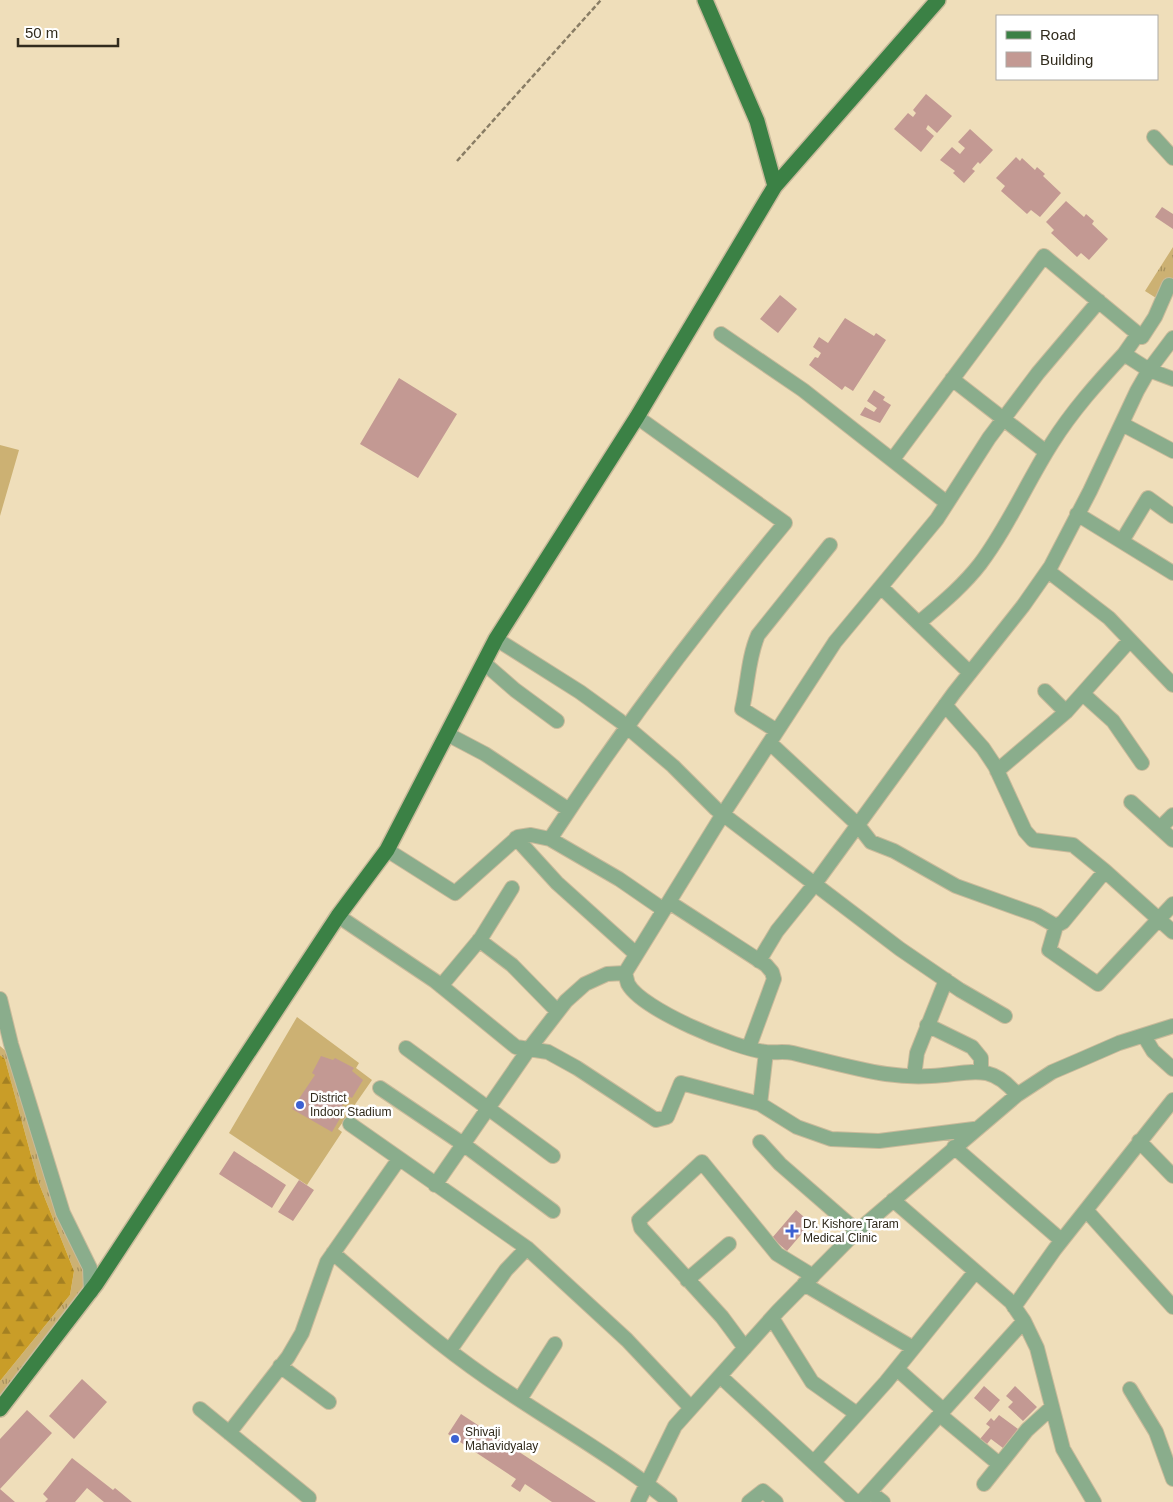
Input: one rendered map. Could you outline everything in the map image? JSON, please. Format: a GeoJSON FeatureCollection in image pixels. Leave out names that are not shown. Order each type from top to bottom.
{"type":"FeatureCollection","features":[{"type":"Feature","properties":{"kind":"main road"},"geometry":{"type":"LineString","coordinates":[[705,0],[757,121],[775,186]]}},
{"type":"Feature","properties":{"kind":"main road"},"geometry":{"type":"LineString","coordinates":[[0,1410],[90,1292],[338,916],[387,850],[496,639],[637,417],[775,186],[938,0]]}},
{"type":"Feature","properties":{"kind":"street"},"geometry":{"type":"LineString","coordinates":[[1154,137],[1173,158]]}},
{"type":"Feature","properties":{"kind":"street"},"geometry":{"type":"LineString","coordinates":[[893,459],[1044,256],[1142,337],[1155,317],[1169,285]]}},
{"type":"Feature","properties":{"kind":"street"},"geometry":{"type":"LineString","coordinates":[[1017,1095],[1007,1082],[981,1071],[914,1076],[884,1073],[787,1051],[766,1052],[749,1047],[689,1027],[642,998],[629,985],[625,973],[723,814],[835,642],[947,503],[1004,418],[1099,300]]}},
{"type":"Feature","properties":{"kind":"street"},"geometry":{"type":"LineString","coordinates":[[721,334],[804,390],[947,503]]}},
{"type":"Feature","properties":{"kind":"street"},"geometry":{"type":"LineString","coordinates":[[920,622],[967,580],[980,564],[995,542],[1046,452],[1070,416],[1124,354],[1138,334]]}},
{"type":"Feature","properties":{"kind":"street"},"geometry":{"type":"LineString","coordinates":[[759,961],[777,931],[814,885],[857,824],[1048,571],[1149,370],[1173,338]]}},
{"type":"Feature","properties":{"kind":"street"},"geometry":{"type":"LineString","coordinates":[[1124,354],[1149,370],[1173,379]]}},
{"type":"Feature","properties":{"kind":"street"},"geometry":{"type":"LineString","coordinates":[[952,379],[1046,452]]}},
{"type":"Feature","properties":{"kind":"street"},"geometry":{"type":"LineString","coordinates":[[550,839],[626,726],[720,602],[786,523],[637,417]]}},
{"type":"Feature","properties":{"kind":"street"},"geometry":{"type":"LineString","coordinates":[[1122,424],[1173,451]]}},
{"type":"Feature","properties":{"kind":"street"},"geometry":{"type":"LineString","coordinates":[[1122,541],[1148,498],[1173,516]]}},
{"type":"Feature","properties":{"kind":"street"},"geometry":{"type":"LineString","coordinates":[[1077,514],[1173,573]]}},
{"type":"Feature","properties":{"kind":"street"},"geometry":{"type":"LineString","coordinates":[[830,545],[758,635],[750,652],[748,683],[742,709],[773,737],[857,824],[871,842],[894,851],[936,876],[1037,916],[1056,926]]}},
{"type":"Feature","properties":{"kind":"street"},"geometry":{"type":"LineString","coordinates":[[1048,571],[1109,618],[1173,685]]}},
{"type":"Feature","properties":{"kind":"street"},"geometry":{"type":"LineString","coordinates":[[881,587],[920,622],[936,642],[970,673]]}},
{"type":"Feature","properties":{"kind":"street"},"geometry":{"type":"LineString","coordinates":[[496,639],[580,692],[626,726],[673,766],[723,814],[814,885],[946,980],[1004,1016]]}},
{"type":"Feature","properties":{"kind":"street"},"geometry":{"type":"LineString","coordinates":[[997,771],[1066,712],[1130,640]]}},
{"type":"Feature","properties":{"kind":"street"},"geometry":{"type":"LineString","coordinates":[[484,663],[515,690],[557,721]]}},
{"type":"Feature","properties":{"kind":"street"},"geometry":{"type":"LineString","coordinates":[[1045,691],[1066,712]]}},
{"type":"Feature","properties":{"kind":"street"},"geometry":{"type":"LineString","coordinates":[[1083,694],[1113,721],[1142,763]]}},
{"type":"Feature","properties":{"kind":"street"},"geometry":{"type":"LineString","coordinates":[[945,706],[983,748],[997,771],[1024,831],[1033,840],[1073,845],[1106,871],[1173,932]]}},
{"type":"Feature","properties":{"kind":"street"},"geometry":{"type":"LineString","coordinates":[[447,734],[485,754],[569,810]]}},
{"type":"Feature","properties":{"kind":"street"},"geometry":{"type":"LineString","coordinates":[[1131,802],[1173,840]]}},
{"type":"Feature","properties":{"kind":"street"},"geometry":{"type":"LineString","coordinates":[[1160,828],[1173,814]]}},
{"type":"Feature","properties":{"kind":"street"},"geometry":{"type":"LineString","coordinates":[[387,850],[454,893],[516,838],[531,835],[550,839],[759,961],[772,972],[774,979],[749,1047]]}},
{"type":"Feature","properties":{"kind":"street"},"geometry":{"type":"LineString","coordinates":[[516,838],[557,883],[636,954]]}},
{"type":"Feature","properties":{"kind":"street"},"geometry":{"type":"LineString","coordinates":[[1106,871],[1063,922],[1056,926],[1049,950],[1098,984],[1173,904]]}},
{"type":"Feature","properties":{"kind":"street"},"geometry":{"type":"LineString","coordinates":[[440,986],[479,940],[512,888]]}},
{"type":"Feature","properties":{"kind":"street"},"geometry":{"type":"LineString","coordinates":[[338,916],[440,986],[516,1047],[548,1052],[577,1068],[656,1120],[667,1117],[681,1083],[760,1104],[797,1127],[831,1139],[879,1141],[974,1129]]}},
{"type":"Feature","properties":{"kind":"street"},"geometry":{"type":"LineString","coordinates":[[479,940],[512,965],[557,1011]]}},
{"type":"Feature","properties":{"kind":"street"},"geometry":{"type":"LineString","coordinates":[[435,1185],[557,1011],[585,984],[607,974],[625,973]]}},
{"type":"Feature","properties":{"kind":"street"},"geometry":{"type":"LineString","coordinates":[[914,1076],[917,1053],[946,980]]}},
{"type":"Feature","properties":{"kind":"street"},"geometry":{"type":"LineString","coordinates":[[0,999],[6,1040],[63,1213],[90,1268],[90,1292]]}},
{"type":"Feature","properties":{"kind":"street"},"geometry":{"type":"LineString","coordinates":[[927,1025],[972,1047],[981,1058],[981,1071]]}},
{"type":"Feature","properties":{"kind":"street"},"geometry":{"type":"LineString","coordinates":[[638,1502],[675,1426],[772,1318],[857,1231],[974,1129],[1017,1095],[1052,1072],[1119,1044],[1173,1026]]}},
{"type":"Feature","properties":{"kind":"street"},"geometry":{"type":"LineString","coordinates":[[1144,1036],[1153,1051],[1173,1069]]}},
{"type":"Feature","properties":{"kind":"street"},"geometry":{"type":"LineString","coordinates":[[406,1048],[553,1156]]}},
{"type":"Feature","properties":{"kind":"street"},"geometry":{"type":"LineString","coordinates":[[760,1104],[766,1052]]}},
{"type":"Feature","properties":{"kind":"street"},"geometry":{"type":"LineString","coordinates":[[380,1088],[463,1144],[553,1211]]}},
{"type":"Feature","properties":{"kind":"street"},"geometry":{"type":"LineString","coordinates":[[1014,1307],[1062,1240],[1173,1100]]}},
{"type":"Feature","properties":{"kind":"street"},"geometry":{"type":"LineString","coordinates":[[350,1124],[527,1248],[614,1327],[691,1408]]}},
{"type":"Feature","properties":{"kind":"street"},"geometry":{"type":"LineString","coordinates":[[1139,1141],[1173,1176]]}},
{"type":"Feature","properties":{"kind":"street"},"geometry":{"type":"LineString","coordinates":[[760,1142],[780,1164],[857,1231]]}},
{"type":"Feature","properties":{"kind":"street"},"geometry":{"type":"LineString","coordinates":[[954,1147],[1062,1240]]}},
{"type":"Feature","properties":{"kind":"street"},"geometry":{"type":"LineString","coordinates":[[229,1432],[280,1366],[302,1333],[327,1262],[399,1158]]}},
{"type":"Feature","properties":{"kind":"street"},"geometry":{"type":"LineString","coordinates":[[745,1348],[722,1317],[641,1228],[639,1220],[702,1162],[777,1254],[809,1280],[913,1348]]}},
{"type":"Feature","properties":{"kind":"street"},"geometry":{"type":"LineString","coordinates":[[893,1200],[1014,1307],[1024,1321],[1038,1348],[1051,1408],[1063,1449],[1094,1502]]}},
{"type":"Feature","properties":{"kind":"street"},"geometry":{"type":"LineString","coordinates":[[1086,1210],[1173,1307]]}},
{"type":"Feature","properties":{"kind":"street"},"geometry":{"type":"LineString","coordinates":[[687,1280],[728,1244]]}},
{"type":"Feature","properties":{"kind":"street"},"geometry":{"type":"LineString","coordinates":[[450,1350],[506,1270],[527,1248]]}},
{"type":"Feature","properties":{"kind":"street"},"geometry":{"type":"LineString","coordinates":[[333,1253],[450,1350],[520,1400],[648,1484],[670,1502]]}},
{"type":"Feature","properties":{"kind":"street"},"geometry":{"type":"LineString","coordinates":[[814,1462],[896,1369],[975,1272]]}},
{"type":"Feature","properties":{"kind":"street"},"geometry":{"type":"LineString","coordinates":[[772,1318],[812,1382],[857,1414]]}},
{"type":"Feature","properties":{"kind":"street"},"geometry":{"type":"LineString","coordinates":[[883,1502],[866,1497],[1024,1321]]}},
{"type":"Feature","properties":{"kind":"street"},"geometry":{"type":"LineString","coordinates":[[520,1400],[555,1344]]}},
{"type":"Feature","properties":{"kind":"street"},"geometry":{"type":"LineString","coordinates":[[280,1366],[329,1402]]}},
{"type":"Feature","properties":{"kind":"street"},"geometry":{"type":"LineString","coordinates":[[896,1369],[999,1464]]}},
{"type":"Feature","properties":{"kind":"street"},"geometry":{"type":"LineString","coordinates":[[720,1376],[856,1502]]}},
{"type":"Feature","properties":{"kind":"street"},"geometry":{"type":"LineString","coordinates":[[1130,1388],[1156,1432],[1173,1479]]}},
{"type":"Feature","properties":{"kind":"street"},"geometry":{"type":"LineString","coordinates":[[984,1484],[1027,1430],[1051,1408]]}},
{"type":"Feature","properties":{"kind":"street"},"geometry":{"type":"LineString","coordinates":[[200,1409],[309,1498]]}},
{"type":"Feature","properties":{"kind":"street"},"geometry":{"type":"LineString","coordinates":[[749,1502],[763,1491],[776,1502]]}},
{"type":"Feature","properties":{"kind":"path"},"geometry":{"type":"LineString","coordinates":[[457,161],[601,0]]}},
{"type":"Feature","properties":{"kind":"green space"},"geometry":{"type":"Polygon","coordinates":[[[1173,247],[1173,280],[1164,303],[1145,291],[1173,247]]]}},
{"type":"Feature","properties":{"kind":"green space"},"geometry":{"type":"Polygon","coordinates":[[[0,445],[19,450],[0,516],[0,445]]]}},
{"type":"Feature","properties":{"kind":"green space","name":"District Indoor Stadium"},"geometry":{"type":"Polygon","coordinates":[[[297,1017],[359,1063],[356,1068],[372,1080],[338,1129],[342,1132],[307,1185],[229,1133],[297,1017]]]}},
{"type":"Feature","properties":{"kind":"green space"},"geometry":{"type":"Polygon","coordinates":[[[0,1046],[14,1058],[45,1180],[72,1241],[87,1268],[85,1286],[0,1398],[0,1381],[70,1295],[74,1271],[38,1181],[5,1059],[0,1055],[0,1046]]]}},
{"type":"Feature","properties":{"kind":"green space"},"geometry":{"type":"Polygon","coordinates":[[[0,1055],[5,1059],[38,1181],[74,1271],[70,1295],[0,1381],[0,1055]]]}},
{"type":"Feature","properties":{"kind":"building"},"geometry":{"type":"Polygon","coordinates":[[[926,94],[952,116],[937,133],[928,125],[926,129],[934,136],[921,152],[894,129],[908,113],[913,117],[916,113],[913,110],[926,94]]]}},
{"type":"Feature","properties":{"kind":"building"},"geometry":{"type":"Polygon","coordinates":[[[970,129],[993,150],[980,164],[978,162],[972,169],[975,171],[964,183],[953,173],[955,171],[940,160],[952,147],[960,154],[965,148],[958,142],[970,129]]]}},
{"type":"Feature","properties":{"kind":"building"},"geometry":{"type":"Polygon","coordinates":[[[1016,157],[1020,161],[1022,158],[1035,170],[1037,167],[1045,174],[1043,176],[1061,193],[1040,217],[1031,210],[1027,214],[1001,191],[1005,186],[996,178],[1016,157]]]}},
{"type":"Feature","properties":{"kind":"building"},"geometry":{"type":"Polygon","coordinates":[[[1066,201],[1084,217],[1086,214],[1094,221],[1092,224],[1108,239],[1089,260],[1081,253],[1077,257],[1051,233],[1054,230],[1046,222],[1066,201]]]}},
{"type":"Feature","properties":{"kind":"building"},"geometry":{"type":"Polygon","coordinates":[[[1162,207],[1173,214],[1173,229],[1155,217],[1162,207]]]}},
{"type":"Feature","properties":{"kind":"building"},"geometry":{"type":"Polygon","coordinates":[[[780,295],[797,309],[778,333],[760,319],[780,295]]]}},
{"type":"Feature","properties":{"kind":"building"},"geometry":{"type":"Polygon","coordinates":[[[845,318],[874,336],[876,333],[886,340],[853,391],[845,386],[842,390],[809,365],[821,353],[813,347],[819,337],[828,343],[845,318]]]}},
{"type":"Feature","properties":{"kind":"building"},"geometry":{"type":"Polygon","coordinates":[[[399,378],[457,414],[418,478],[360,444],[399,378]]]}},
{"type":"Feature","properties":{"kind":"building"},"geometry":{"type":"Polygon","coordinates":[[[874,390],[885,397],[883,400],[891,405],[880,423],[860,415],[865,407],[874,412],[877,408],[867,401],[874,390]]]}},
{"type":"Feature","properties":{"kind":"building"},"geometry":{"type":"Polygon","coordinates":[[[321,1056],[333,1060],[335,1058],[354,1068],[352,1071],[363,1080],[352,1098],[348,1096],[342,1106],[346,1108],[332,1132],[292,1109],[315,1075],[312,1073],[321,1056]]]}},
{"type":"Feature","properties":{"kind":"building"},"geometry":{"type":"Polygon","coordinates":[[[234,1151],[286,1185],[272,1208],[219,1174],[234,1151]]]}},
{"type":"Feature","properties":{"kind":"building"},"geometry":{"type":"Polygon","coordinates":[[[299,1180],[314,1190],[293,1221],[278,1212],[299,1180]]]}},
{"type":"Feature","properties":{"kind":"building"},"geometry":{"type":"Polygon","coordinates":[[[796,1210],[811,1223],[787,1251],[772,1238],[796,1210]]]}},
{"type":"Feature","properties":{"kind":"building"},"geometry":{"type":"Polygon","coordinates":[[[82,1379],[107,1402],[74,1439],[49,1416],[82,1379]]]}},
{"type":"Feature","properties":{"kind":"building"},"geometry":{"type":"Polygon","coordinates":[[[984,1386],[1000,1400],[990,1412],[974,1398],[984,1386]]]}},
{"type":"Feature","properties":{"kind":"building"},"geometry":{"type":"Polygon","coordinates":[[[1015,1386],[1037,1407],[1023,1421],[1008,1407],[1013,1402],[1006,1396],[1015,1386]]]}},
{"type":"Feature","properties":{"kind":"building"},"geometry":{"type":"Polygon","coordinates":[[[27,1410],[52,1433],[0,1489],[0,1439],[27,1410]]]}},
{"type":"Feature","properties":{"kind":"building"},"geometry":{"type":"Polygon","coordinates":[[[461,1414],[596,1502],[552,1502],[525,1484],[520,1492],[511,1486],[516,1479],[448,1434],[461,1414]]]}},
{"type":"Feature","properties":{"kind":"building"},"geometry":{"type":"Polygon","coordinates":[[[999,1415],[1018,1429],[1003,1448],[991,1439],[987,1444],[980,1439],[990,1427],[986,1424],[991,1418],[994,1421],[999,1415]]]}},
{"type":"Feature","properties":{"kind":"building"},"geometry":{"type":"Polygon","coordinates":[[[72,1458],[113,1490],[115,1488],[132,1502],[104,1502],[87,1488],[75,1502],[45,1502],[48,1499],[43,1494],[72,1458]]]}},
{"type":"Feature","properties":{"kind":"building"},"geometry":{"type":"Polygon","coordinates":[[[0,1489],[15,1502],[0,1502],[0,1489]]]}},
{"type":"Feature","properties":{"kind":"place","name":"District Indoor Stadium"},"geometry":{"type":"Point","coordinates":[300,1105]}},
{"type":"Feature","properties":{"kind":"place","name":"Dr. Kishore Taram Medical Clinic"},"geometry":{"type":"Point","coordinates":[792,1231]}},
{"type":"Feature","properties":{"kind":"place","name":"Shivaji Mahavidyalay"},"geometry":{"type":"Point","coordinates":[455,1439]}}]}
